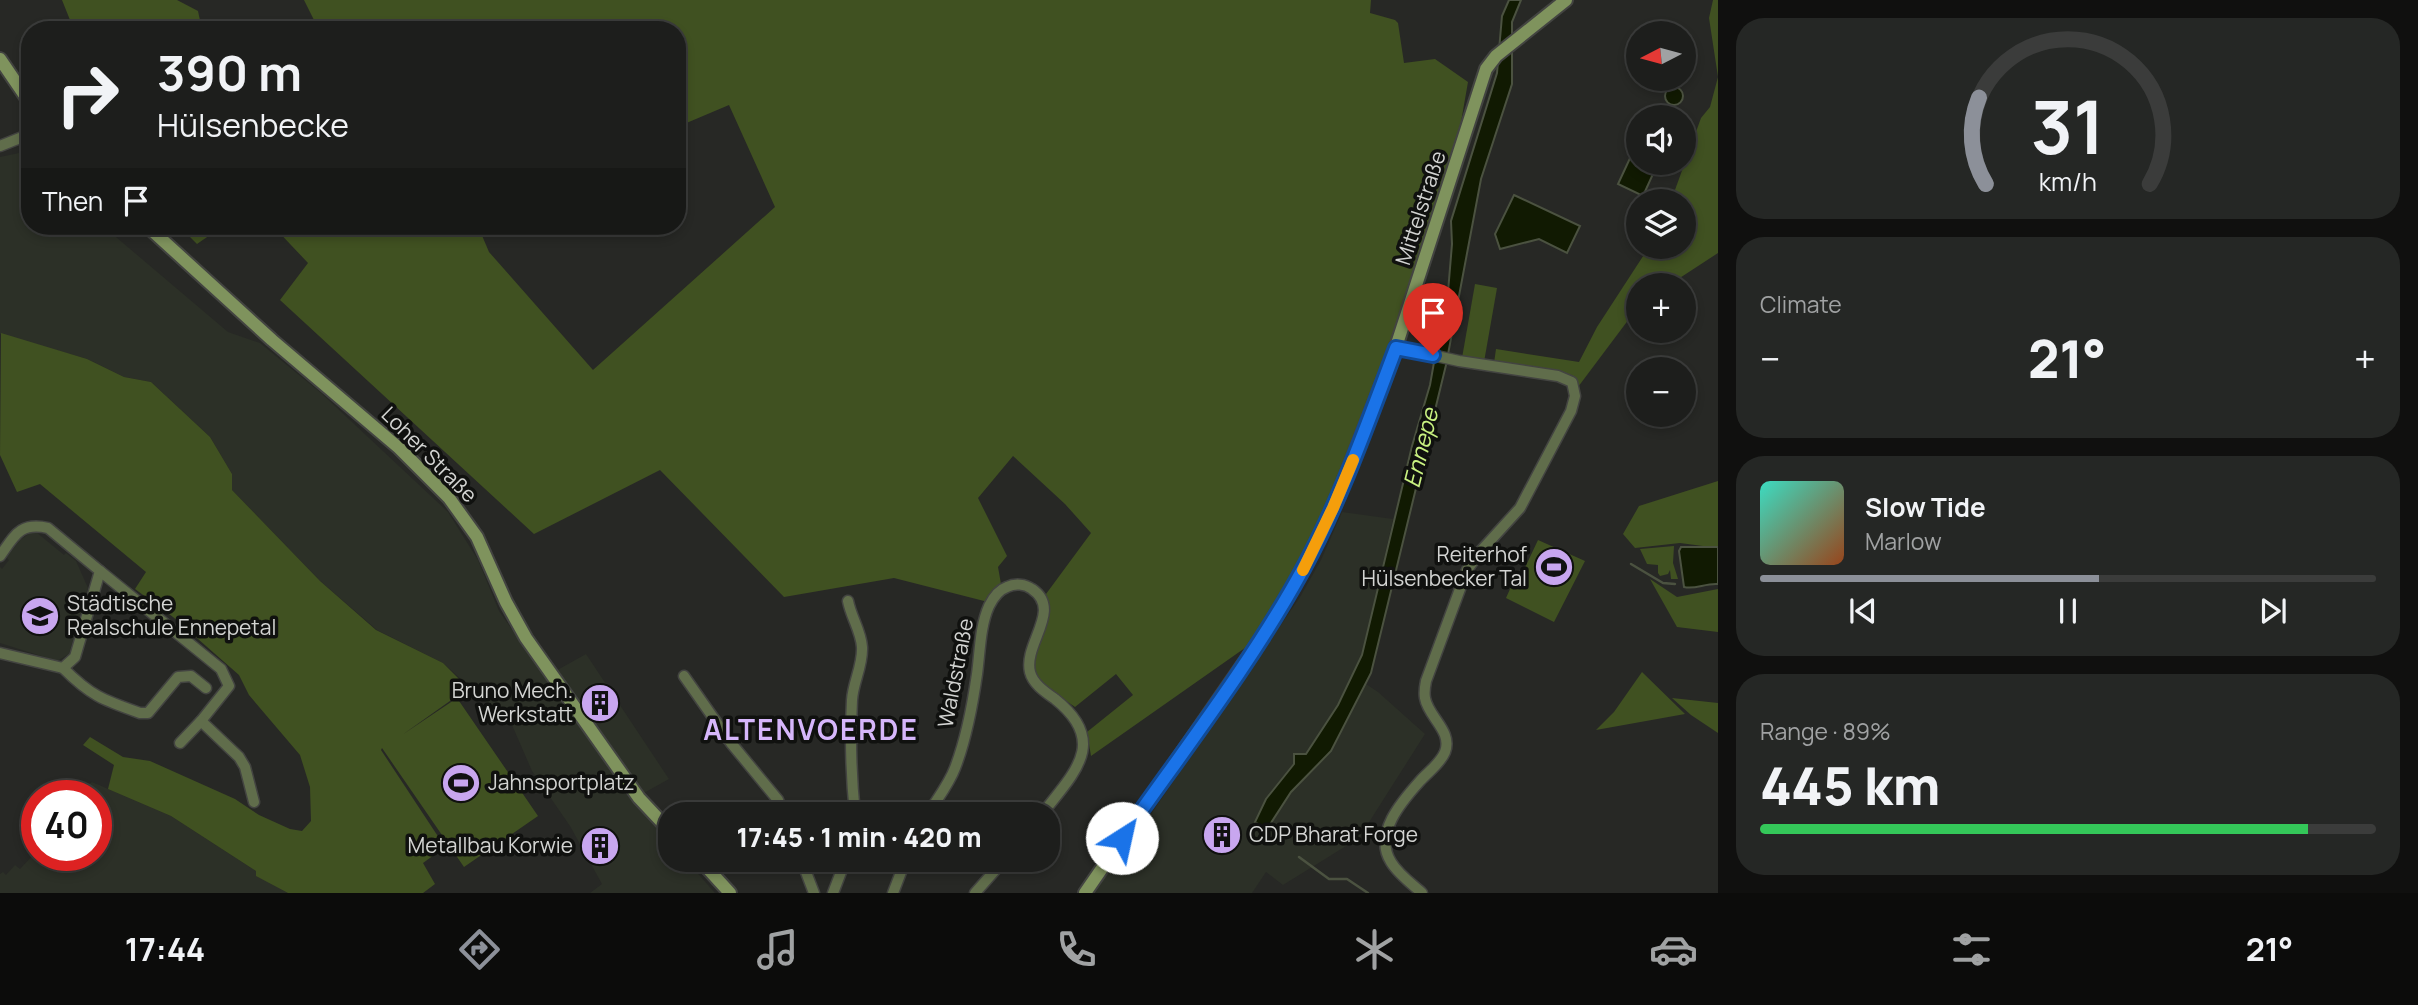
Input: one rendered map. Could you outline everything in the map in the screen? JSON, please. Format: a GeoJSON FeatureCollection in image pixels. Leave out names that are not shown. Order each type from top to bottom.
{"type":"FeatureCollection","features":[{"type":"Feature","properties":{"kind":"street","name":"Mittelstraße"},"geometry":{"type":"LineString","coordinates":[[1085,893],[1273,621],[1300,575],[1333,508],[1396,348],[1486,69],[1496,56],[1566,0]]}},
{"type":"Feature","properties":{"kind":"street"},"geometry":{"type":"LineString","coordinates":[[0,59],[21,90]]}},
{"type":"Feature","properties":{"kind":"street"},"geometry":{"type":"LineString","coordinates":[[0,146],[21,138]]}},
{"type":"Feature","properties":{"kind":"street","name":"Loher Straße"},"geometry":{"type":"LineString","coordinates":[[157,235],[272,340],[399,448],[449,498],[477,537],[506,602],[526,638],[639,798],[658,818]]}},
{"type":"Feature","properties":{"kind":"street"},"geometry":{"type":"LineString","coordinates":[[1396,348],[1558,376],[1572,382],[1575,396],[1571,411],[1520,508],[1479,552],[1467,570],[1426,681],[1425,699],[1445,734],[1445,752],[1403,802],[1385,837],[1392,864],[1422,893]]}},
{"type":"Feature","properties":{"kind":"street"},"geometry":{"type":"LineString","coordinates":[[0,556],[17,533],[26,527],[48,528],[220,668],[229,687],[180,743]]}},
{"type":"Feature","properties":{"kind":"street"},"geometry":{"type":"LineString","coordinates":[[62,668],[75,657],[100,571]]}},
{"type":"Feature","properties":{"kind":"street","name":"Waldstraße"},"geometry":{"type":"LineString","coordinates":[[935,802],[955,769],[975,688],[984,622],[995,596],[1004,588],[1018,585],[1027,586],[1041,597],[1045,604],[1045,614],[1031,647],[1031,676],[1036,684],[1069,710],[1083,737],[1084,752],[1070,779],[1052,802]]}},
{"type":"Feature","properties":{"kind":"street"},"geometry":{"type":"LineString","coordinates":[[848,601],[862,643],[862,662],[852,698],[851,775],[854,802]]}},
{"type":"Feature","properties":{"kind":"street"},"geometry":{"type":"LineString","coordinates":[[0,653],[62,668],[94,696],[140,713],[148,713],[178,677],[191,676],[206,688]]}},
{"type":"Feature","properties":{"kind":"street"},"geometry":{"type":"LineString","coordinates":[[684,676],[731,743],[779,802]]}},
{"type":"Feature","properties":{"kind":"street"},"geometry":{"type":"LineString","coordinates":[[201,720],[239,757],[245,767],[254,802]]}},
{"type":"Feature","properties":{"kind":"street"},"geometry":{"type":"LineString","coordinates":[[711,872],[730,893]]}},
{"type":"Feature","properties":{"kind":"street"},"geometry":{"type":"LineString","coordinates":[[806,872],[814,893]]}},
{"type":"Feature","properties":{"kind":"street"},"geometry":{"type":"LineString","coordinates":[[833,893],[841,872]]}},
{"type":"Feature","properties":{"kind":"street"},"geometry":{"type":"LineString","coordinates":[[893,893],[901,872]]}},
{"type":"Feature","properties":{"kind":"street"},"geometry":{"type":"LineString","coordinates":[[975,893],[994,872]]}},
{"type":"Feature","properties":{"kind":"shaded area"},"geometry":{"type":"Polygon","coordinates":[[[19,153],[21,235],[114,235],[228,332],[260,343],[321,393],[448,512],[478,560],[499,611],[545,677],[586,654],[669,779],[633,799],[658,828],[658,872],[696,872],[715,893],[590,893],[602,884],[570,826],[532,771],[512,725],[443,663],[377,630],[320,581],[232,490],[232,474],[210,437],[151,382],[124,377],[87,359],[0,334],[0,157],[19,153]]]}},
{"type":"Feature","properties":{"kind":"shaded area","name":"CDP Bharat Forge"},"geometry":{"type":"Polygon","coordinates":[[[1342,512],[1393,519],[1362,655],[1354,676],[1378,692],[1425,734],[1359,838],[1283,885],[1266,872],[1252,893],[1092,893],[1127,849],[1300,597],[1321,560],[1342,512]]]}},
{"type":"Feature","properties":{"kind":"shaded area","name":"Städtische Realschule Ennepetal"},"geometry":{"type":"Polygon","coordinates":[[[36,532],[64,555],[66,553],[76,561],[88,588],[69,654],[57,661],[0,643],[0,567],[2,569],[9,560],[6,557],[21,539],[36,532]]]}},
{"type":"Feature","properties":{"kind":"shaded area"},"geometry":{"type":"Polygon","coordinates":[[[112,791],[171,816],[256,871],[257,876],[288,893],[0,893],[0,874],[3,872],[6,875],[15,865],[20,869],[112,871],[112,791]]]}},
{"type":"Feature","properties":{"kind":"green space"},"geometry":{"type":"Polygon","coordinates":[[[62,0],[177,0],[198,11],[200,21],[70,21],[62,0]]]}},
{"type":"Feature","properties":{"kind":"green space"},"geometry":{"type":"Polygon","coordinates":[[[304,0],[1371,0],[1370,13],[1398,23],[1404,63],[1435,59],[1468,82],[1461,122],[1415,274],[1328,507],[1290,582],[1252,643],[1091,756],[1087,732],[1133,695],[1116,674],[1075,707],[1043,685],[1034,673],[1033,657],[1050,614],[1046,594],[1091,533],[1065,504],[1013,456],[978,498],[1007,556],[998,567],[1001,584],[988,602],[894,578],[784,597],[660,470],[534,534],[280,300],[308,263],[282,235],[482,235],[489,252],[593,370],[775,207],[729,105],[686,123],[686,21],[314,21],[304,0]]]}},
{"type":"Feature","properties":{"kind":"green space"},"geometry":{"type":"Polygon","coordinates":[[[1713,0],[1718,0],[1718,77],[1709,18],[1713,0]]]}},
{"type":"Feature","properties":{"kind":"green space"},"geometry":{"type":"Polygon","coordinates":[[[1718,77],[1718,253],[1687,273],[1632,273],[1641,259],[1696,259],[1696,189],[1675,189],[1680,175],[1696,175],[1696,132],[1701,118],[1710,107],[1718,77]]]}},
{"type":"Feature","properties":{"kind":"green space"},"geometry":{"type":"Polygon","coordinates":[[[188,235],[210,235],[197,244],[188,235]]]}},
{"type":"Feature","properties":{"kind":"green space"},"geometry":{"type":"Polygon","coordinates":[[[1626,282],[1626,323],[1578,387],[1572,375],[1494,363],[1496,349],[1579,362],[1597,327],[1626,282]]]}},
{"type":"Feature","properties":{"kind":"green space"},"geometry":{"type":"Polygon","coordinates":[[[1475,284],[1497,288],[1484,362],[1462,358],[1475,284]]]}},
{"type":"Feature","properties":{"kind":"green space"},"geometry":{"type":"Polygon","coordinates":[[[1,333],[87,359],[124,377],[151,382],[210,437],[232,474],[232,490],[320,581],[376,630],[443,663],[466,686],[457,696],[402,735],[457,698],[538,816],[464,867],[382,748],[445,847],[423,863],[435,884],[423,893],[288,893],[256,876],[256,871],[171,816],[112,791],[110,780],[114,765],[83,745],[90,737],[123,757],[150,761],[235,799],[259,815],[290,829],[302,831],[311,821],[310,787],[300,755],[249,695],[239,675],[173,617],[135,589],[146,572],[40,484],[17,492],[0,455],[1,333]]]}},
{"type":"Feature","properties":{"kind":"green space"},"geometry":{"type":"Polygon","coordinates":[[[1718,481],[1718,548],[1680,543],[1635,548],[1623,534],[1639,506],[1718,481]]]}},
{"type":"Feature","properties":{"kind":"green space"},"geometry":{"type":"Polygon","coordinates":[[[1538,540],[1585,561],[1554,622],[1506,598],[1518,571],[1523,572],[1538,540]]]}},
{"type":"Feature","properties":{"kind":"green space"},"geometry":{"type":"Polygon","coordinates":[[[1674,546],[1673,563],[1678,579],[1671,579],[1670,570],[1668,574],[1660,576],[1658,565],[1647,564],[1640,549],[1674,546]]]}},
{"type":"Feature","properties":{"kind":"green space"},"geometry":{"type":"Polygon","coordinates":[[[1650,579],[1677,597],[1718,589],[1718,632],[1677,627],[1650,579]]]}},
{"type":"Feature","properties":{"kind":"green space"},"geometry":{"type":"Polygon","coordinates":[[[1642,672],[1685,714],[1596,730],[1614,712],[1642,672]]]}},
{"type":"Feature","properties":{"kind":"green space"},"geometry":{"type":"Polygon","coordinates":[[[1672,698],[1718,703],[1718,733],[1691,715],[1672,698]]]}},
{"type":"Feature","properties":{"kind":"water","name":"Ennepe"},"geometry":{"type":"Polygon","coordinates":[[[1509,0],[1521,0],[1512,22],[1512,84],[1481,179],[1446,365],[1371,673],[1331,751],[1291,792],[1267,829],[1255,822],[1266,799],[1294,764],[1294,754],[1306,754],[1338,705],[1362,655],[1446,316],[1452,244],[1451,221],[1497,73],[1502,16],[1509,0]]]}},
{"type":"Feature","properties":{"kind":"water"},"geometry":{"type":"Polygon","coordinates":[[[1667,91],[1682,93],[1680,102],[1674,105],[1668,102],[1665,96],[1667,91]]]}},
{"type":"Feature","properties":{"kind":"water"},"geometry":{"type":"Polygon","coordinates":[[[1626,167],[1626,175],[1653,175],[1646,189],[1628,189],[1618,184],[1626,167]]]}},
{"type":"Feature","properties":{"kind":"water"},"geometry":{"type":"Polygon","coordinates":[[[1514,195],[1580,226],[1567,253],[1539,239],[1500,249],[1495,234],[1514,195]]]}},
{"type":"Feature","properties":{"kind":"water"},"geometry":{"type":"Polygon","coordinates":[[[1681,547],[1718,547],[1718,584],[1684,587],[1679,551],[1681,547]]]}},
{"type":"Feature","properties":{"kind":"waterway"},"geometry":{"type":"LineString","coordinates":[[1631,564],[1663,583],[1675,584]]}},
{"type":"Feature","properties":{"kind":"waterway"},"geometry":{"type":"LineString","coordinates":[[1299,857],[1329,879],[1347,879],[1368,893]]}},
{"type":"Feature","properties":{"kind":"slow traffic"},"geometry":{"type":"LineString","coordinates":[[1303,570],[1353,460]]}},
{"type":"Feature","properties":{"kind":"place","name":"Reiterhof Hülsenbecker Tal"},"geometry":{"type":"Point","coordinates":[1554,567]}},
{"type":"Feature","properties":{"kind":"place","name":"Städtische Realschule Ennepetal"},"geometry":{"type":"Point","coordinates":[40,616]}},
{"type":"Feature","properties":{"kind":"place","name":"Bruno Mech. Werkstatt"},"geometry":{"type":"Point","coordinates":[600,703]}},
{"type":"Feature","properties":{"kind":"place","name":"Jahnsportplatz"},"geometry":{"type":"Point","coordinates":[461,783]}},
{"type":"Feature","properties":{"kind":"place","name":"CDP Bharat Forge"},"geometry":{"type":"Point","coordinates":[1222,835]}},
{"type":"Feature","properties":{"kind":"place","name":"Metallbau Korwie"},"geometry":{"type":"Point","coordinates":[600,846]}},
{"type":"Feature","properties":{"kind":"district","name":"ALTENVOERDE"},"geometry":{"type":"Point","coordinates":[811,730]}},
{"type":"Feature","properties":{"kind":"route"},"geometry":{"type":"LineString","coordinates":[[1122,838],[1273,621],[1305,566],[1333,508],[1396,348],[1433,355]]}}]}
